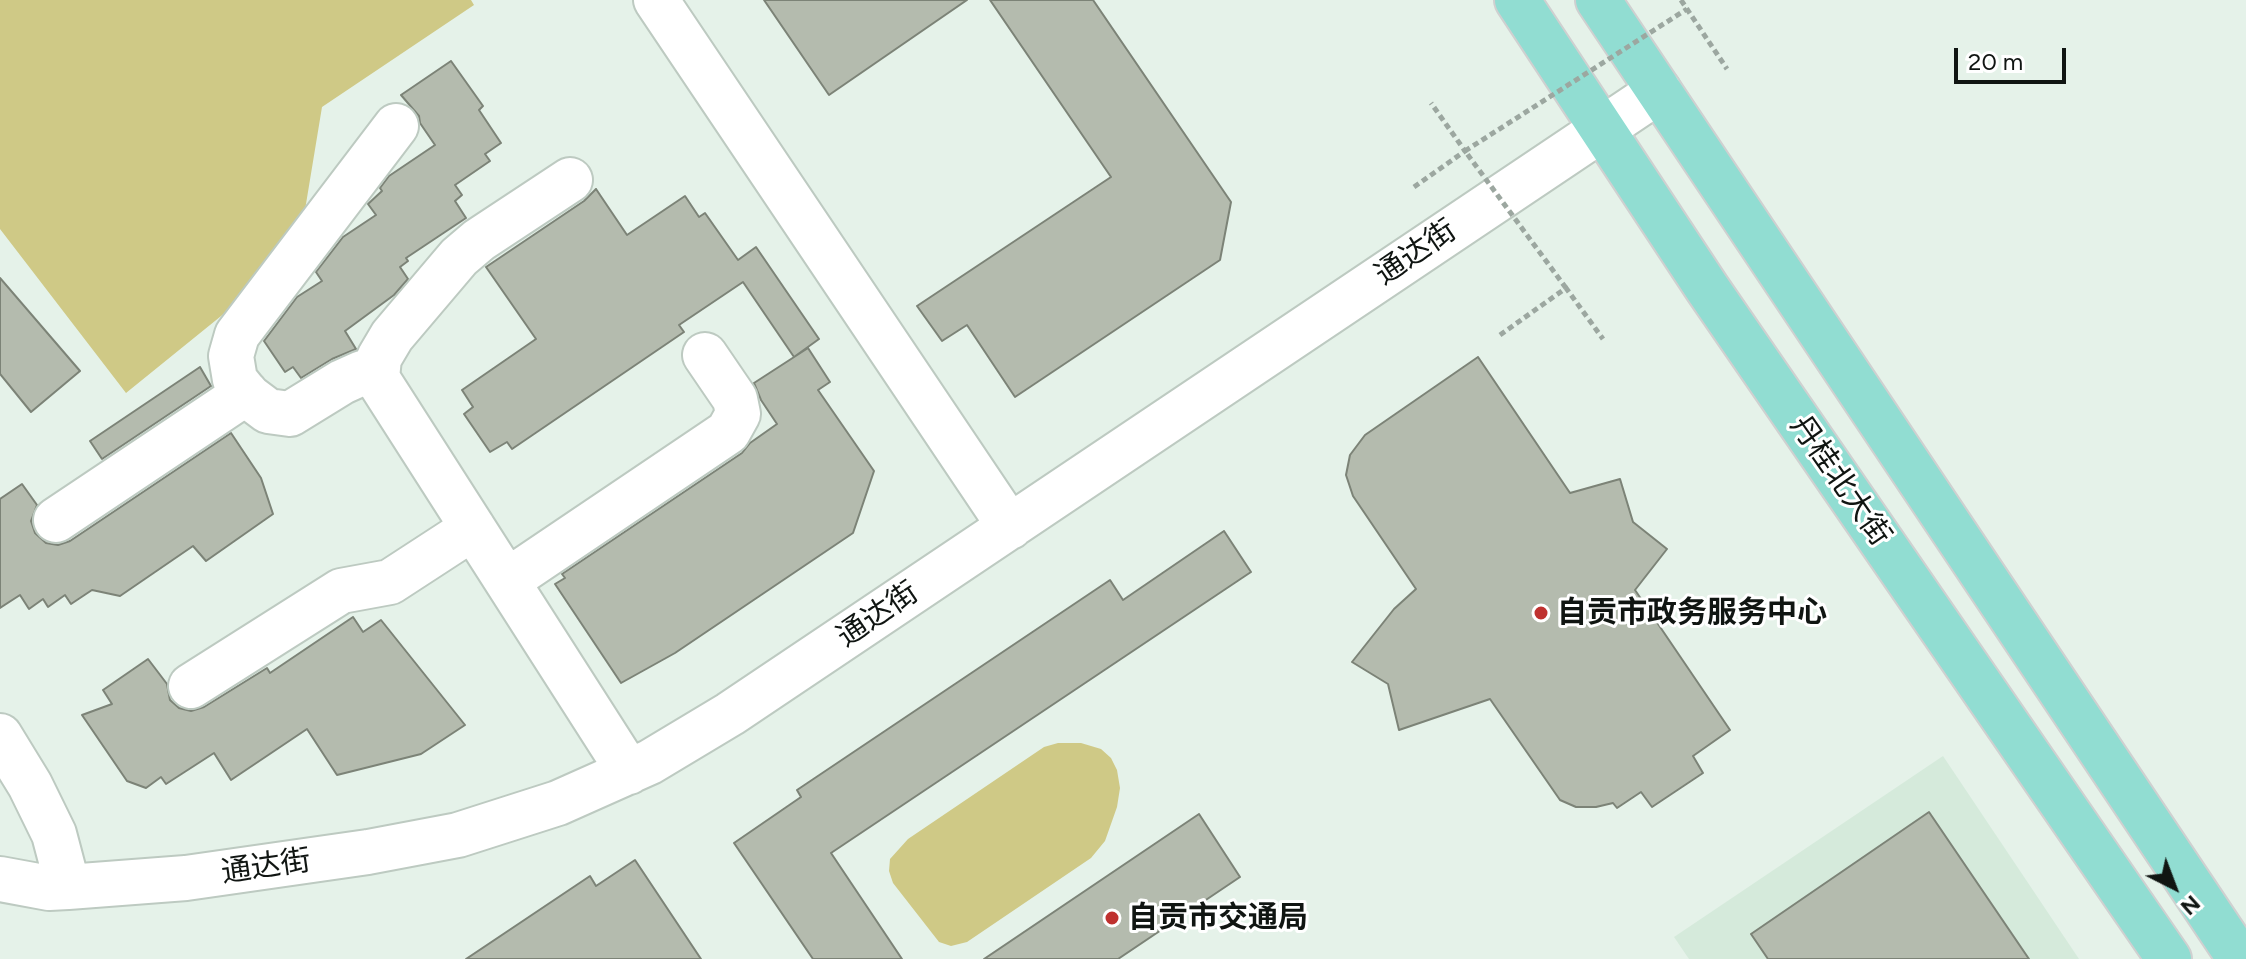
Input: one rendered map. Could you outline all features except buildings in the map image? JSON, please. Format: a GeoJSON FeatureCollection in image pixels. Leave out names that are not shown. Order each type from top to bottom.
{"type":"FeatureCollection","features":[{"type":"Feature","properties":{"kind":"main road","name":"丹桂北大街"},"geometry":{"type":"LineString","coordinates":[[1517,0],[1725,314],[2169,959]]}},
{"type":"Feature","properties":{"kind":"main road"},"geometry":{"type":"LineString","coordinates":[[1598,0],[2240,959]]}},
{"type":"Feature","properties":{"kind":"street"},"geometry":{"type":"LineString","coordinates":[[656,0],[1010,527]]}},
{"type":"Feature","properties":{"kind":"street","name":"通达街"},"geometry":{"type":"LineString","coordinates":[[0,879],[49,888],[68,887],[186,878],[368,852],[458,835],[558,803],[629,772],[730,714],[1659,91]]}},
{"type":"Feature","properties":{"kind":"street"},"geometry":{"type":"LineString","coordinates":[[377,378],[362,373],[290,414],[268,411],[235,380],[231,356],[237,335],[396,126]]}},
{"type":"Feature","properties":{"kind":"street"},"geometry":{"type":"LineString","coordinates":[[570,180],[479,240],[459,257],[392,336],[379,358],[377,378],[629,772]]}},
{"type":"Feature","properties":{"kind":"street"},"geometry":{"type":"LineString","coordinates":[[507,581],[728,432],[738,414],[735,399],[705,355]]}},
{"type":"Feature","properties":{"kind":"street"},"geometry":{"type":"LineString","coordinates":[[56,520],[246,393]]}},
{"type":"Feature","properties":{"kind":"street"},"geometry":{"type":"LineString","coordinates":[[191,686],[341,591],[390,582],[473,528]]}},
{"type":"Feature","properties":{"kind":"street"},"geometry":{"type":"LineString","coordinates":[[0,736],[30,785],[54,834],[68,887]]}},
{"type":"Feature","properties":{"kind":"path"},"geometry":{"type":"LineString","coordinates":[[1681,0],[1727,69]]}},
{"type":"Feature","properties":{"kind":"path"},"geometry":{"type":"LineString","coordinates":[[1414,187],[1687,9]]}},
{"type":"Feature","properties":{"kind":"path"},"geometry":{"type":"LineString","coordinates":[[1431,103],[1603,339]]}},
{"type":"Feature","properties":{"kind":"path"},"geometry":{"type":"LineString","coordinates":[[1500,335],[1566,288]]}},
{"type":"Feature","properties":{"kind":"shaded area"},"geometry":{"type":"Polygon","coordinates":[[[0,0],[471,0],[474,5],[322,107],[305,210],[231,308],[126,393],[0,229],[0,0]]]}},
{"type":"Feature","properties":{"kind":"shaded area"},"geometry":{"type":"Polygon","coordinates":[[[1058,743],[1081,743],[1101,749],[1111,758],[1117,770],[1120,788],[1117,807],[1105,841],[1091,858],[967,942],[951,946],[939,942],[893,883],[889,871],[890,859],[908,839],[1044,747],[1058,743]]]}},
{"type":"Feature","properties":{"kind":"shaded area"},"geometry":{"type":"Polygon","coordinates":[[[1943,756],[2079,959],[1689,959],[1674,937],[1943,756]]]}},
{"type":"Feature","properties":{"kind":"place","name":"自贡市政务服务中心"},"geometry":{"type":"Point","coordinates":[1541,613]}},
{"type":"Feature","properties":{"kind":"place","name":"自贡市交通局"},"geometry":{"type":"Point","coordinates":[1112,918]}}]}
